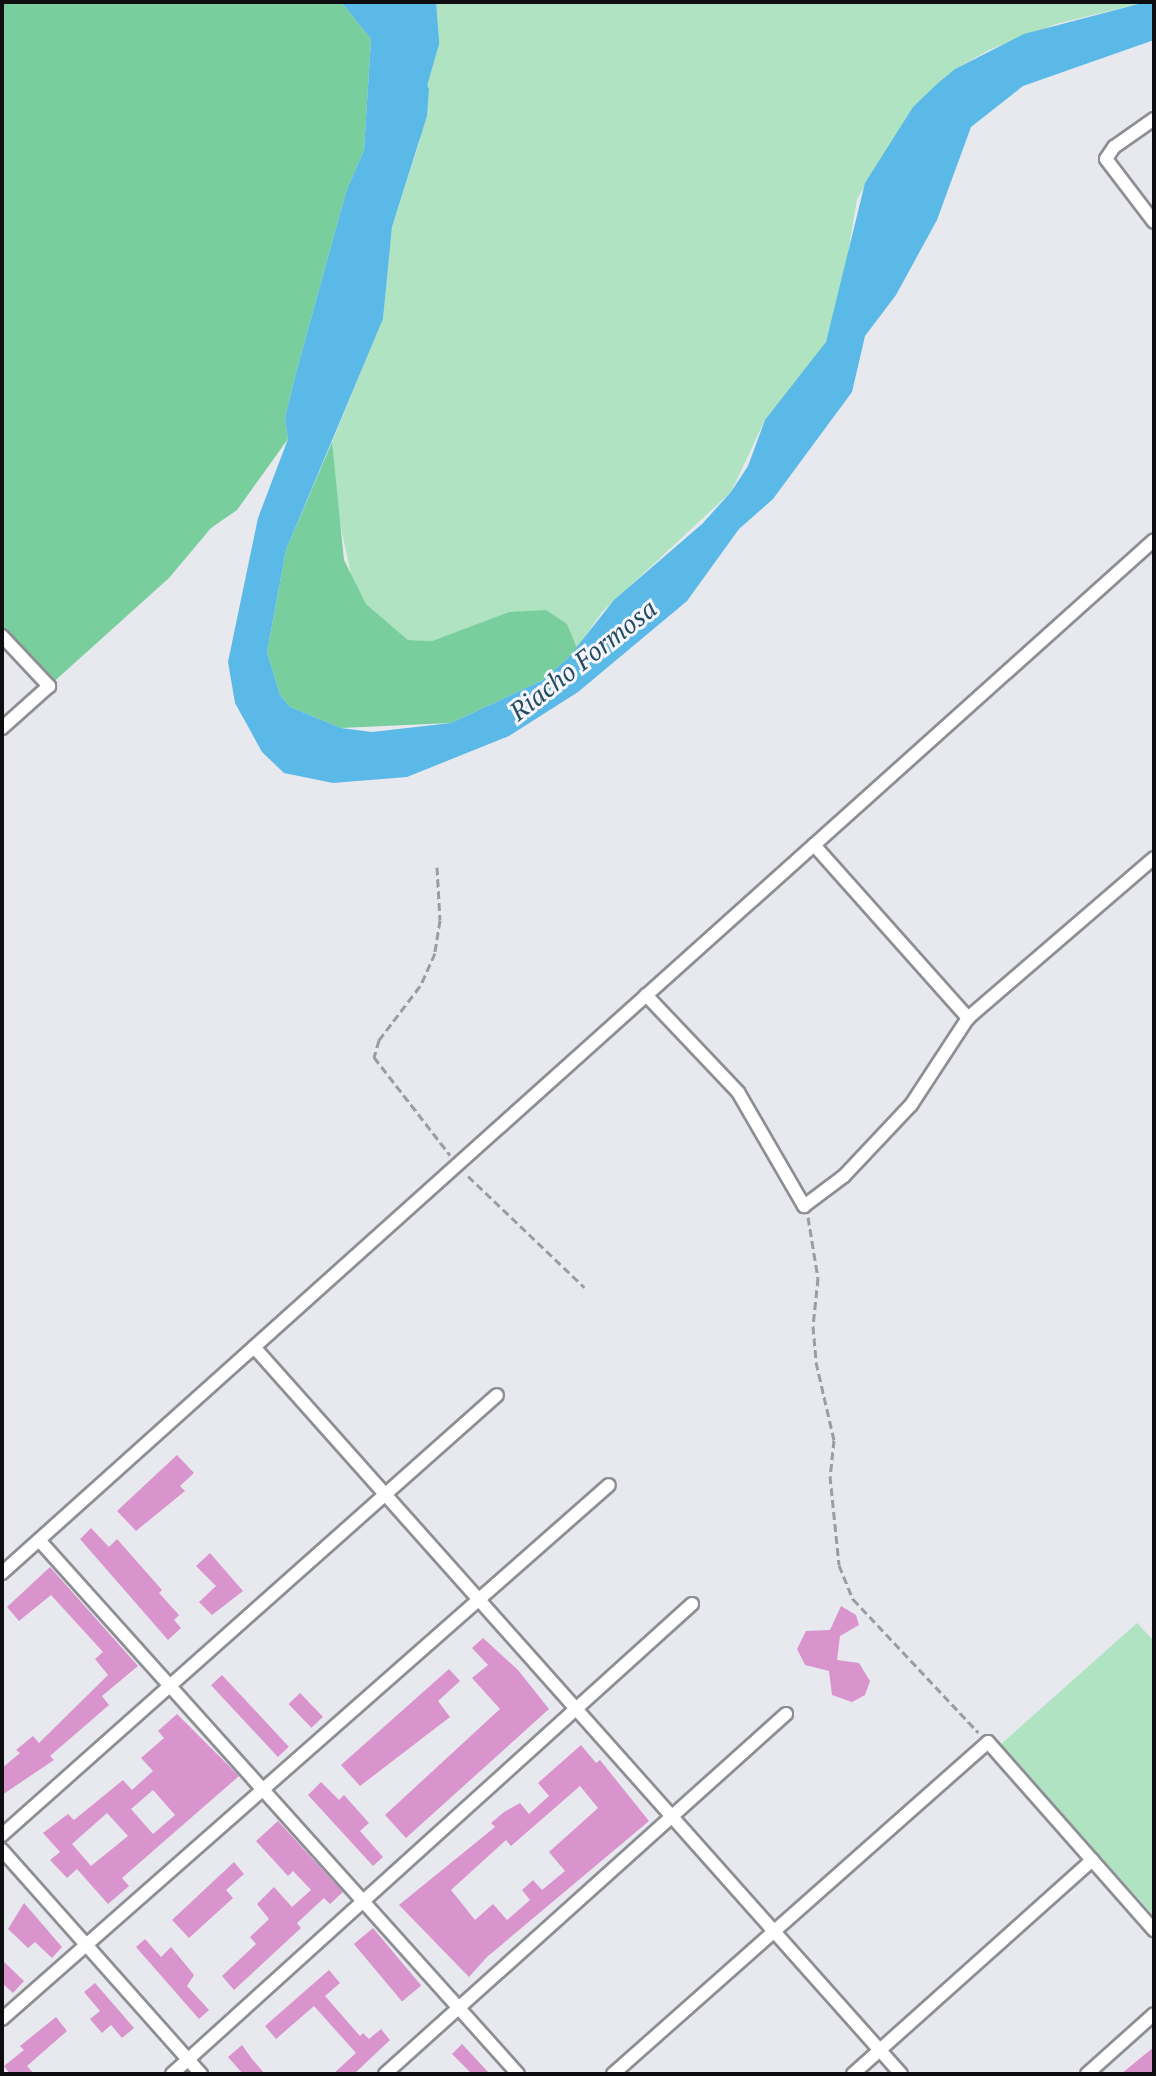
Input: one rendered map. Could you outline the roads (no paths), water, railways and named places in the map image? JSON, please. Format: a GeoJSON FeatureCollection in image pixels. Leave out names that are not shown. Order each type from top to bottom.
{"type":"FeatureCollection","features":[{"type":"Feature","properties":{"kind":"street"},"geometry":{"type":"LineString","coordinates":[[1154,119],[1114,147],[1106,159],[1154,222]]}},
{"type":"Feature","properties":{"kind":"street"},"geometry":{"type":"LineString","coordinates":[[2,1573],[1154,540]]}},
{"type":"Feature","properties":{"kind":"street"},"geometry":{"type":"LineString","coordinates":[[2,636],[49,686],[2,728]]}},
{"type":"Feature","properties":{"kind":"street"},"geometry":{"type":"LineString","coordinates":[[814,845],[968,1018]]}},
{"type":"Feature","properties":{"kind":"street"},"geometry":{"type":"LineString","coordinates":[[646,995],[738,1092],[804,1206],[844,1176],[911,1105],[968,1018],[1154,858]]}},
{"type":"Feature","properties":{"kind":"street"},"geometry":{"type":"LineString","coordinates":[[254,1347],[901,2074]]}},
{"type":"Feature","properties":{"kind":"street"},"geometry":{"type":"LineString","coordinates":[[2,1835],[497,1395]]}},
{"type":"Feature","properties":{"kind":"street"},"geometry":{"type":"LineString","coordinates":[[2,2019],[609,1485]]}},
{"type":"Feature","properties":{"kind":"street"},"geometry":{"type":"LineString","coordinates":[[39,1540],[518,2074]]}},
{"type":"Feature","properties":{"kind":"street"},"geometry":{"type":"LineString","coordinates":[[172,2074],[692,1604]]}},
{"type":"Feature","properties":{"kind":"street"},"geometry":{"type":"LineString","coordinates":[[385,2074],[786,1714]]}},
{"type":"Feature","properties":{"kind":"street"},"geometry":{"type":"LineString","coordinates":[[613,2074],[988,1742],[1154,1930]]}},
{"type":"Feature","properties":{"kind":"street"},"geometry":{"type":"LineString","coordinates":[[2,1850],[201,2074]]}},
{"type":"Feature","properties":{"kind":"street"},"geometry":{"type":"LineString","coordinates":[[853,2074],[1092,1860]]}},
{"type":"Feature","properties":{"kind":"street"},"geometry":{"type":"LineString","coordinates":[[1087,2074],[1154,2014]]}},
{"type":"Feature","properties":{"kind":"water"},"geometry":{"type":"Polygon","coordinates":[[[341,2],[408,2],[422,24],[418,65],[429,89],[427,116],[392,227],[383,319],[286,550],[267,652],[280,695],[290,707],[341,728],[372,732],[451,723],[543,680],[568,658],[614,600],[702,524],[731,492],[748,466],[765,420],[826,342],[865,183],[913,107],[937,84],[955,69],[1024,34],[1146,2],[1154,2],[1154,40],[1023,86],[971,127],[937,220],[896,295],[865,336],[852,392],[773,499],[739,529],[687,601],[578,692],[509,736],[407,777],[333,783],[284,773],[262,752],[235,703],[228,662],[258,518],[288,439],[285,418],[296,373],[346,192],[364,150],[371,39],[341,2]]]}},
{"type":"Feature","properties":{"kind":"waterway","name":"Riacho Formosa"},"geometry":{"type":"LineString","coordinates":[[412,84],[424,42],[421,2]]}}]}
